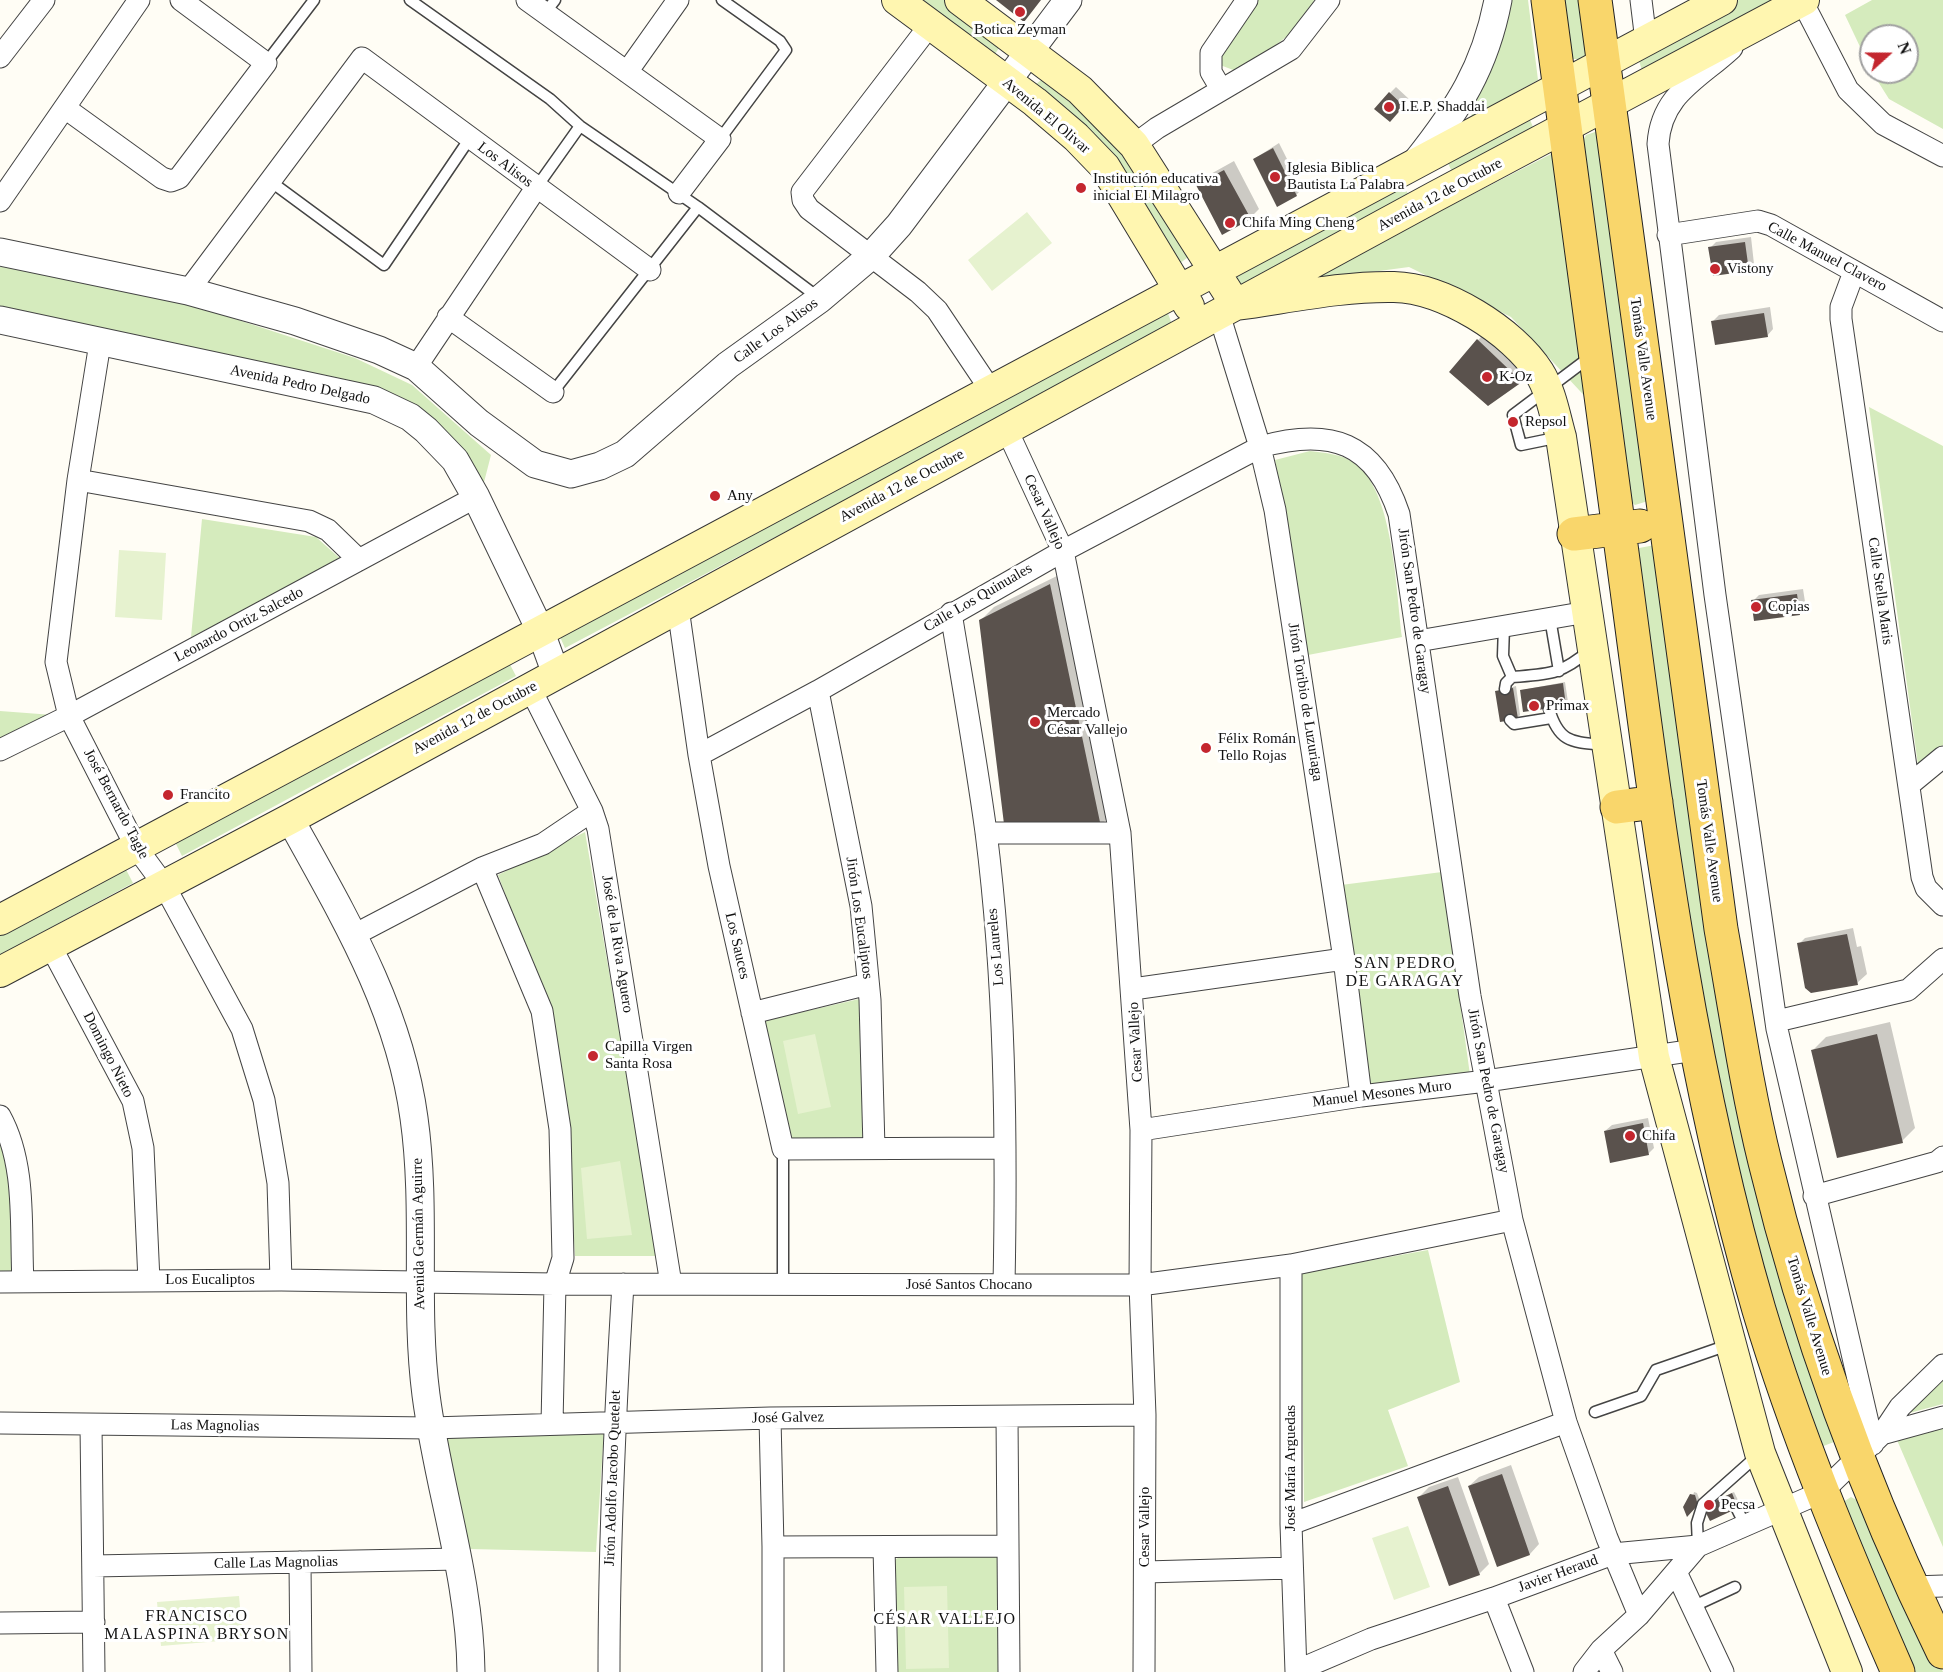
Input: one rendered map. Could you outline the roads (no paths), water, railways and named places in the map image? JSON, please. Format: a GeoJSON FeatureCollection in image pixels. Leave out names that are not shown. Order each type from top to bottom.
{"type":"FeatureCollection","features":[{"type":"Feature","properties":{"kind":"main road","name":"Avenida El Olivar"},"geometry":{"type":"LineString","coordinates":[[897,0],[1076,137],[1105,167],[1179,289],[1218,315]]}},
{"type":"Feature","properties":{"kind":"main road"},"geometry":{"type":"LineString","coordinates":[[960,0],[1080,90],[1134,145],[1214,269],[1218,315],[1360,288],[1396,287],[1431,293],[1460,307],[1522,348],[1540,374],[1561,437],[1654,1057],[1761,1453],[1847,1672]]}},
{"type":"Feature","properties":{"kind":"main road"},"geometry":{"type":"LineString","coordinates":[[1548,0],[1668,898],[1695,1050],[1720,1164],[1759,1309],[1800,1437],[1898,1672]]}},
{"type":"Feature","properties":{"kind":"main road","name":"Tomás Valle Avenue"},"geometry":{"type":"LineString","coordinates":[[1595,0],[1602,65],[1722,929],[1747,1080],[1765,1161],[1799,1289],[1825,1372],[1872,1445],[1928,1586],[1943,1652]]}},
{"type":"Feature","properties":{"kind":"main road"},"geometry":{"type":"LineString","coordinates":[[0,920],[1214,269],[1722,0]]}},
{"type":"Feature","properties":{"kind":"main road","name":"Avenida 12 de Octubre"},"geometry":{"type":"LineString","coordinates":[[0,972],[290,819],[1434,197],[1803,0]]}},
{"type":"Feature","properties":{"kind":"main road"},"geometry":{"type":"LineString","coordinates":[[1416,162],[1434,197]]}},
{"type":"Feature","properties":{"kind":"main road"},"geometry":{"type":"LineString","coordinates":[[1574,534],[1666,522]]}},
{"type":"Feature","properties":{"kind":"main road"},"geometry":{"type":"LineString","coordinates":[[1617,807],[1656,802]]}},
{"type":"Feature","properties":{"kind":"street"},"geometry":{"type":"LineString","coordinates":[[1,53],[44,0]]}},
{"type":"Feature","properties":{"kind":"street"},"geometry":{"type":"LineString","coordinates":[[0,201],[139,0]]}},
{"type":"Feature","properties":{"kind":"street"},"geometry":{"type":"LineString","coordinates":[[65,108],[162,178],[171,181],[179,178],[266,63],[181,0]]}},
{"type":"Feature","properties":{"kind":"street"},"geometry":{"type":"LineString","coordinates":[[527,0],[550,7],[627,72],[720,139],[679,193]]}},
{"type":"Feature","properties":{"kind":"street"},"geometry":{"type":"LineString","coordinates":[[627,72],[678,0]]}},
{"type":"Feature","properties":{"kind":"street","name":"Calle Los Alisos"},"geometry":{"type":"LineString","coordinates":[[416,367],[479,423],[535,464],[571,474],[600,466],[625,454],[728,365],[820,299],[872,255],[899,225],[1068,0]]}},
{"type":"Feature","properties":{"kind":"street"},"geometry":{"type":"LineString","coordinates":[[1221,89],[1211,72],[1211,53],[1247,0]]}},
{"type":"Feature","properties":{"kind":"street"},"geometry":{"type":"LineString","coordinates":[[1134,145],[1221,89],[1291,49],[1329,0]]}},
{"type":"Feature","properties":{"kind":"street"},"geometry":{"type":"LineString","coordinates":[[1416,162],[1455,113],[1492,29],[1498,0]]}},
{"type":"Feature","properties":{"kind":"street"},"geometry":{"type":"LineString","coordinates":[[1641,0],[1646,41]]}},
{"type":"Feature","properties":{"kind":"street"},"geometry":{"type":"LineString","coordinates":[[1803,0],[1848,90],[1883,124],[1943,156]]}},
{"type":"Feature","properties":{"kind":"street"},"geometry":{"type":"LineString","coordinates":[[930,25],[802,192],[803,200],[809,209],[872,255],[937,310],[990,389]]}},
{"type":"Feature","properties":{"kind":"street","name":"Tomás Valle Avenue"},"geometry":{"type":"LineString","coordinates":[[1755,27],[1670,102],[1664,115],[1658,144],[1715,595],[1777,1021],[1814,1196],[1872,1445]]}},
{"type":"Feature","properties":{"kind":"street","name":"Los Alisos"},"geometry":{"type":"LineString","coordinates":[[270,181],[362,58],[650,270]]}},
{"type":"Feature","properties":{"kind":"street"},"geometry":{"type":"LineString","coordinates":[[188,291],[270,181]]}},
{"type":"Feature","properties":{"kind":"street"},"geometry":{"type":"LineString","coordinates":[[0,252],[188,291],[295,321],[379,350],[416,367],[536,188]]}},
{"type":"Feature","properties":{"kind":"street","name":"Calle Manuel Clavero"},"geometry":{"type":"LineString","coordinates":[[1668,234],[1758,221],[1771,225],[1943,321]]}},
{"type":"Feature","properties":{"kind":"street","name":"Calle Stella Maris"},"geometry":{"type":"LineString","coordinates":[[1854,272],[1841,307],[1841,319],[1922,877],[1926,888],[1943,905]]}},
{"type":"Feature","properties":{"kind":"street","name":"Jirón Toribio de Luzuriaga"},"geometry":{"type":"LineString","coordinates":[[1218,315],[1260,447],[1275,510],[1344,959],[1361,1096]]}},
{"type":"Feature","properties":{"kind":"street"},"geometry":{"type":"LineString","coordinates":[[448,317],[553,392]]}},
{"type":"Feature","properties":{"kind":"street","name":"Avenida Pedro Delgado"},"geometry":{"type":"LineString","coordinates":[[0,320],[374,400],[418,423],[442,444],[477,497],[540,630],[543,681]]}},
{"type":"Feature","properties":{"kind":"street","name":"José Bernardo Tagle"},"geometry":{"type":"LineString","coordinates":[[100,343],[78,480],[56,662],[69,716],[136,847],[164,885],[242,1029],[261,1090],[278,1183],[281,1280]]}},
{"type":"Feature","properties":{"kind":"street","name":"Cesar Vallejo"},"geometry":{"type":"LineString","coordinates":[[1007,430],[1063,550],[1120,832],[1133,988],[1141,1130],[1140,1285],[1145,1415],[1144,1672]]}},
{"type":"Feature","properties":{"kind":"street","name":"Jirón San Pedro de Garagay"},"geometry":{"type":"LineString","coordinates":[[1260,447],[1295,438],[1317,437],[1340,441],[1360,452],[1378,469],[1391,490],[1399,514],[1470,996],[1512,1220],[1566,1422],[1613,1554],[1640,1615]]}},
{"type":"Feature","properties":{"kind":"street","name":"Calle Los Quinuales"},"geometry":{"type":"LineString","coordinates":[[699,755],[818,691],[1063,550],[1260,447]]}},
{"type":"Feature","properties":{"kind":"street"},"geometry":{"type":"LineString","coordinates":[[78,480],[309,521],[327,530],[359,560]]}},
{"type":"Feature","properties":{"kind":"street","name":"Leonardo Ortiz Salcedo"},"geometry":{"type":"LineString","coordinates":[[0,750],[69,716],[477,497]]}},
{"type":"Feature","properties":{"kind":"street","name":"Los Sauces"},"geometry":{"type":"LineString","coordinates":[[678,608],[699,755],[719,866],[783,1149]]}},
{"type":"Feature","properties":{"kind":"street"},"geometry":{"type":"LineString","coordinates":[[1418,641],[1587,612]]}},
{"type":"Feature","properties":{"kind":"street","name":"Los Laureles"},"geometry":{"type":"LineString","coordinates":[[951,613],[986,833],[1000,988],[1004,1148],[1004,1285]]}},
{"type":"Feature","properties":{"kind":"street","name":"José de la Riva Aguero"},"geometry":{"type":"LineString","coordinates":[[543,681],[598,829],[671,1284]]}},
{"type":"Feature","properties":{"kind":"street","name":"Jirón Los Eucaliptos"},"geometry":{"type":"LineString","coordinates":[[818,691],[861,906],[868,984],[874,1148]]}},
{"type":"Feature","properties":{"kind":"street"},"geometry":{"type":"LineString","coordinates":[[1909,785],[1943,757]]}},
{"type":"Feature","properties":{"kind":"street"},"geometry":{"type":"LineString","coordinates":[[354,935],[482,868],[543,844],[591,811]]}},
{"type":"Feature","properties":{"kind":"street","name":"Avenida Germán Aguirre"},"geometry":{"type":"LineString","coordinates":[[290,819],[354,935],[385,1003],[409,1086],[417,1152],[423,1369],[430,1428],[460,1559],[469,1624],[471,1672]]}},
{"type":"Feature","properties":{"kind":"street"},"geometry":{"type":"LineString","coordinates":[[986,833],[1120,832]]}},
{"type":"Feature","properties":{"kind":"street"},"geometry":{"type":"LineString","coordinates":[[482,868],[542,1011],[560,1129],[563,1258],[555,1284],[552,1424]]}},
{"type":"Feature","properties":{"kind":"street","name":"Domingo Nieto"},"geometry":{"type":"LineString","coordinates":[[50,945],[111,1056],[132,1101],[142,1148],[149,1281]]}},
{"type":"Feature","properties":{"kind":"street"},"geometry":{"type":"LineString","coordinates":[[1133,988],[1344,959]]}},
{"type":"Feature","properties":{"kind":"street"},"geometry":{"type":"LineString","coordinates":[[1777,1021],[1908,990],[1943,959]]}},
{"type":"Feature","properties":{"kind":"street"},"geometry":{"type":"LineString","coordinates":[[752,1012],[868,984]]}},
{"type":"Feature","properties":{"kind":"street","name":"Manuel Mesones Muro"},"geometry":{"type":"LineString","coordinates":[[1141,1130],[1361,1096],[1486,1081],[1695,1050]]}},
{"type":"Feature","properties":{"kind":"street"},"geometry":{"type":"LineString","coordinates":[[1,1119],[12,1138],[17,1159],[23,1282]]}},
{"type":"Feature","properties":{"kind":"street"},"geometry":{"type":"LineString","coordinates":[[783,1149],[1004,1148]]}},
{"type":"Feature","properties":{"kind":"street"},"geometry":{"type":"LineString","coordinates":[[1814,1196],[1937,1162],[1943,1157]]}},
{"type":"Feature","properties":{"kind":"street","name":"José Santos Chocano"},"geometry":{"type":"LineString","coordinates":[[421,1281],[555,1284],[1140,1285],[1291,1265],[1512,1220]]}},
{"type":"Feature","properties":{"kind":"street","name":"José María Arguedas"},"geometry":{"type":"LineString","coordinates":[[1291,1265],[1291,1524],[1296,1672]]}},
{"type":"Feature","properties":{"kind":"street","name":"Los Eucaliptos"},"geometry":{"type":"LineString","coordinates":[[0,1282],[421,1281]]}},
{"type":"Feature","properties":{"kind":"street","name":"Jirón Adolfo Jacobo Quetelet"},"geometry":{"type":"LineString","coordinates":[[609,1672],[609,1557],[614,1422],[624,1284]]}},
{"type":"Feature","properties":{"kind":"street"},"geometry":{"type":"LineString","coordinates":[[1822,1492],[1872,1445],[1900,1407],[1943,1365]]}},
{"type":"Feature","properties":{"kind":"street","name":"José Galvez"},"geometry":{"type":"LineString","coordinates":[[430,1428],[770,1418],[1145,1415]]}},
{"type":"Feature","properties":{"kind":"street"},"geometry":{"type":"LineString","coordinates":[[1007,1417],[1009,1672]]}},
{"type":"Feature","properties":{"kind":"street"},"geometry":{"type":"LineString","coordinates":[[1872,1445],[1943,1417]]}},
{"type":"Feature","properties":{"kind":"street"},"geometry":{"type":"LineString","coordinates":[[770,1418],[773,1672]]}},
{"type":"Feature","properties":{"kind":"street"},"geometry":{"type":"LineString","coordinates":[[1291,1524],[1566,1422]]}},
{"type":"Feature","properties":{"kind":"street","name":"Las Magnolias"},"geometry":{"type":"LineString","coordinates":[[0,1423],[430,1428]]}},
{"type":"Feature","properties":{"kind":"street"},"geometry":{"type":"LineString","coordinates":[[91,1425],[94,1672]]}},
{"type":"Feature","properties":{"kind":"street","name":"Javier Heraud"},"geometry":{"type":"LineString","coordinates":[[1296,1672],[1371,1639],[1494,1598],[1613,1554],[1698,1546],[1741,1517],[1782,1509],[1822,1492]]}},
{"type":"Feature","properties":{"kind":"street"},"geometry":{"type":"LineString","coordinates":[[773,1547],[1007,1546]]}},
{"type":"Feature","properties":{"kind":"street"},"geometry":{"type":"LineString","coordinates":[[1584,1672],[1601,1650],[1640,1615],[1698,1546]]}},
{"type":"Feature","properties":{"kind":"street"},"geometry":{"type":"LineString","coordinates":[[884,1547],[887,1672]]}},
{"type":"Feature","properties":{"kind":"street","name":"Calle Las Magnolias"},"geometry":{"type":"LineString","coordinates":[[93,1566],[460,1559]]}},
{"type":"Feature","properties":{"kind":"street"},"geometry":{"type":"LineString","coordinates":[[300,1563],[301,1672]]}},
{"type":"Feature","properties":{"kind":"street"},"geometry":{"type":"LineString","coordinates":[[1144,1572],[1292,1568]]}},
{"type":"Feature","properties":{"kind":"street"},"geometry":{"type":"LineString","coordinates":[[1676,1572],[1694,1606],[1723,1672]]}},
{"type":"Feature","properties":{"kind":"street"},"geometry":{"type":"LineString","coordinates":[[1494,1598],[1523,1672]]}},
{"type":"Feature","properties":{"kind":"street"},"geometry":{"type":"LineString","coordinates":[[0,1623],[93,1622]]}},
{"type":"Feature","properties":{"kind":"street"},"geometry":{"type":"LineString","coordinates":[[1601,1650],[1612,1672]]}},
{"type":"Feature","properties":{"kind":"lane"},"geometry":{"type":"LineString","coordinates":[[266,63],[314,0]]}},
{"type":"Feature","properties":{"kind":"lane"},"geometry":{"type":"LineString","coordinates":[[410,0],[550,99],[580,126],[679,193],[820,299]]}},
{"type":"Feature","properties":{"kind":"lane"},"geometry":{"type":"LineString","coordinates":[[720,139],[786,50],[780,41],[722,0]]}},
{"type":"Feature","properties":{"kind":"lane"},"geometry":{"type":"LineString","coordinates":[[536,188],[580,126]]}},
{"type":"Feature","properties":{"kind":"lane"},"geometry":{"type":"LineString","coordinates":[[270,181],[384,265],[470,138]]}},
{"type":"Feature","properties":{"kind":"lane"},"geometry":{"type":"LineString","coordinates":[[553,392],[698,207]]}},
{"type":"Feature","properties":{"kind":"lane"},"geometry":{"type":"LineString","coordinates":[[1561,437],[1521,445],[1513,415],[1595,353]]}},
{"type":"Feature","properties":{"kind":"lane"},"geometry":{"type":"LineString","coordinates":[[1550,618],[1559,671]]}},
{"type":"Feature","properties":{"kind":"lane"},"geometry":{"type":"LineString","coordinates":[[1504,626],[1503,656],[1512,677]]}},
{"type":"Feature","properties":{"kind":"lane"},"geometry":{"type":"LineString","coordinates":[[1512,677],[1544,680],[1559,671],[1568,669],[1593,648]]}},
{"type":"Feature","properties":{"kind":"lane"},"geometry":{"type":"LineString","coordinates":[[1505,689],[1512,677]]}},
{"type":"Feature","properties":{"kind":"lane"},"geometry":{"type":"LineString","coordinates":[[1510,720],[1514,724],[1522,724],[1550,713],[1562,736],[1570,742],[1608,745]]}},
{"type":"Feature","properties":{"kind":"lane","name":"Los Sauces"},"geometry":{"type":"LineString","coordinates":[[783,1149],[783,1284]]}},
{"type":"Feature","properties":{"kind":"lane"},"geometry":{"type":"LineString","coordinates":[[1595,1412],[1641,1396],[1656,1370],[1731,1344]]}},
{"type":"Feature","properties":{"kind":"lane"},"geometry":{"type":"LineString","coordinates":[[1698,1546],[1700,1510],[1727,1490],[1761,1453]]}},
{"type":"Feature","properties":{"kind":"lane"},"geometry":{"type":"LineString","coordinates":[[1694,1606],[1735,1587]]}},
{"type":"Feature","properties":{"kind":"place","name":"Botica Zeyman"},"geometry":{"type":"Point","coordinates":[1020,12]}},
{"type":"Feature","properties":{"kind":"place","name":"I.E.P. Shaddai"},"geometry":{"type":"Point","coordinates":[1389,107]}},
{"type":"Feature","properties":{"kind":"place","name":"Iglesia Biblica Bautista La Palabra"},"geometry":{"type":"Point","coordinates":[1275,177]}},
{"type":"Feature","properties":{"kind":"place","name":"Institución educativa inicial El Milagro"},"geometry":{"type":"Point","coordinates":[1081,188]}},
{"type":"Feature","properties":{"kind":"place","name":"Chifa Ming Cheng"},"geometry":{"type":"Point","coordinates":[1230,223]}},
{"type":"Feature","properties":{"kind":"place","name":"Vistony"},"geometry":{"type":"Point","coordinates":[1715,269]}},
{"type":"Feature","properties":{"kind":"place","name":"K-Oz"},"geometry":{"type":"Point","coordinates":[1487,377]}},
{"type":"Feature","properties":{"kind":"place","name":"Repsol"},"geometry":{"type":"Point","coordinates":[1513,422]}},
{"type":"Feature","properties":{"kind":"place","name":"Any"},"geometry":{"type":"Point","coordinates":[715,496]}},
{"type":"Feature","properties":{"kind":"place","name":"Copias"},"geometry":{"type":"Point","coordinates":[1756,607]}},
{"type":"Feature","properties":{"kind":"place","name":"Primax"},"geometry":{"type":"Point","coordinates":[1534,706]}},
{"type":"Feature","properties":{"kind":"place","name":"Mercado César Vallejo"},"geometry":{"type":"Point","coordinates":[1035,722]}},
{"type":"Feature","properties":{"kind":"place","name":"Félix Román Tello Rojas"},"geometry":{"type":"Point","coordinates":[1206,748]}},
{"type":"Feature","properties":{"kind":"place","name":"Francito"},"geometry":{"type":"Point","coordinates":[168,795]}},
{"type":"Feature","properties":{"kind":"place","name":"Capilla Virgen Santa Rosa"},"geometry":{"type":"Point","coordinates":[593,1056]}},
{"type":"Feature","properties":{"kind":"place","name":"Chifa"},"geometry":{"type":"Point","coordinates":[1630,1136]}},
{"type":"Feature","properties":{"kind":"place","name":"Pecsa"},"geometry":{"type":"Point","coordinates":[1709,1505]}},
{"type":"Feature","properties":{"kind":"district","name":"SAN PEDRO DE GARAGAY"},"geometry":{"type":"Point","coordinates":[1405,973]}},
{"type":"Feature","properties":{"kind":"district","name":"CÉSAR VALLEJO"},"geometry":{"type":"Point","coordinates":[945,1620]}},
{"type":"Feature","properties":{"kind":"district","name":"FRANCISCO MALASPINA BRYSON"},"geometry":{"type":"Point","coordinates":[197,1626]}}]}
